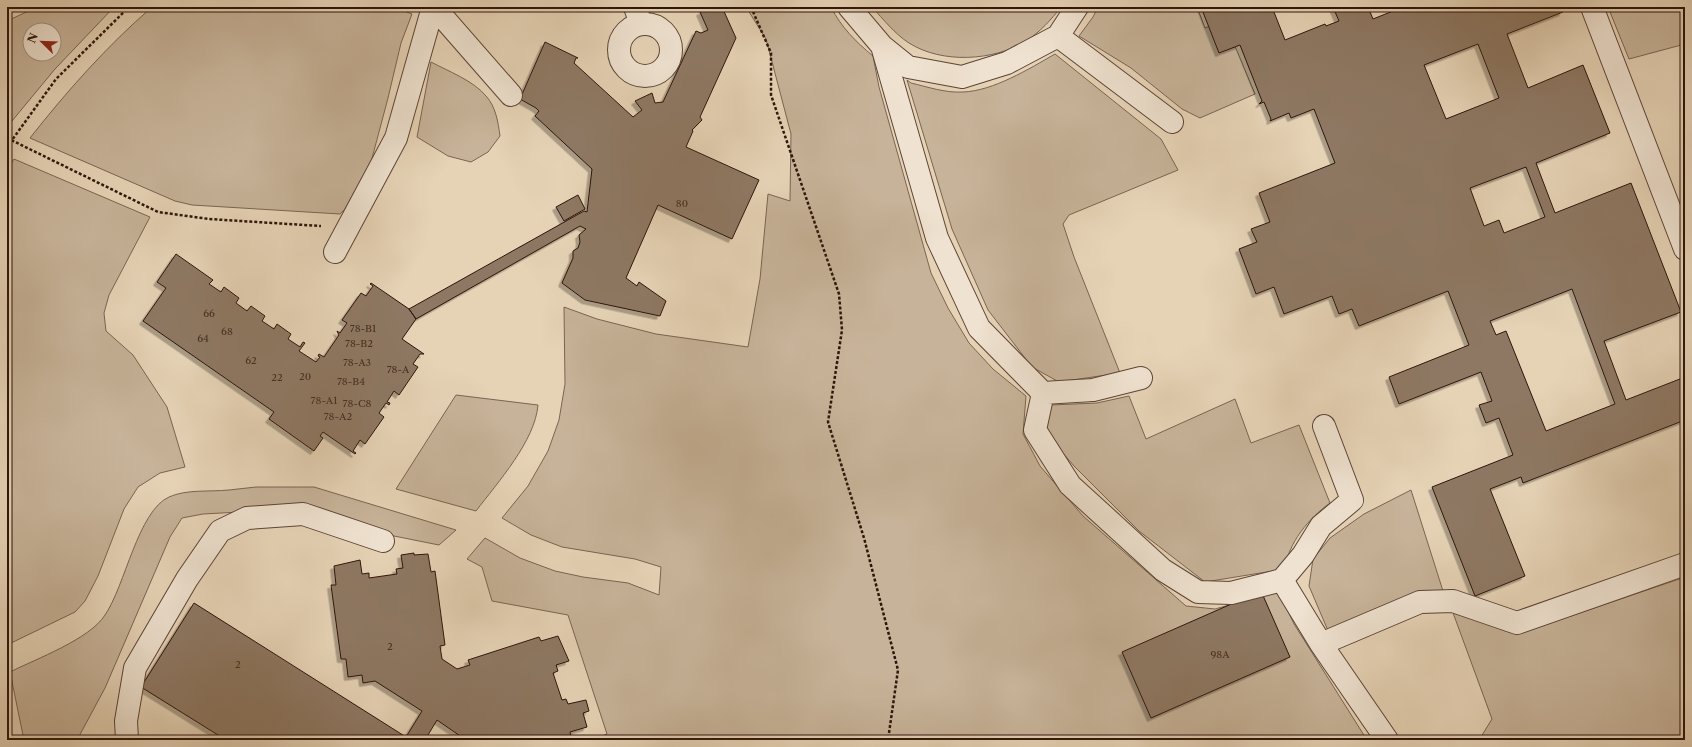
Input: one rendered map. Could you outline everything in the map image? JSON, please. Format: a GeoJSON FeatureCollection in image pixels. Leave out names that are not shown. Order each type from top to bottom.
{"type":"FeatureCollection","features":[{"type":"Feature","properties":{"kind":"lane"},"geometry":{"type":"LineString","coordinates":[[433,7],[511,95]]}},
{"type":"Feature","properties":{"kind":"lane"},"geometry":{"type":"LineString","coordinates":[[336,252],[396,138],[433,7]]}},
{"type":"Feature","properties":{"kind":"lane"},"geometry":{"type":"LineString","coordinates":[[850,7],[882,46],[908,67],[962,77],[1008,63],[1058,36],[1077,7]]}},
{"type":"Feature","properties":{"kind":"lane"},"geometry":{"type":"LineString","coordinates":[[1592,7],[1685,249]]}},
{"type":"Feature","properties":{"kind":"lane"},"geometry":{"type":"LineString","coordinates":[[1058,36],[1172,122]]}},
{"type":"Feature","properties":{"kind":"lane"},"geometry":{"type":"LineString","coordinates":[[882,46],[937,238],[979,328],[1043,393],[1093,390],[1141,378]]}},
{"type":"Feature","properties":{"kind":"lane"},"geometry":{"type":"LineString","coordinates":[[1043,393],[1035,430],[1070,485],[1163,570],[1198,592],[1231,593],[1282,580],[1303,555],[1321,526],[1352,500],[1324,426]]}},
{"type":"Feature","properties":{"kind":"lane"},"geometry":{"type":"LineString","coordinates":[[127,740],[126,721],[135,668],[187,579],[220,530],[247,518],[303,514],[382,541]]}},
{"type":"Feature","properties":{"kind":"lane"},"geometry":{"type":"LineString","coordinates":[[1321,644],[1420,602],[1453,602],[1517,623],[1685,564]]}},
{"type":"Feature","properties":{"kind":"lane"},"geometry":{"type":"LineString","coordinates":[[1282,580],[1321,644],[1387,740]]}},
{"type":"Feature","properties":{"kind":"path"},"geometry":{"type":"LineString","coordinates":[[7,147],[56,79],[129,7]]}},
{"type":"Feature","properties":{"kind":"path"},"geometry":{"type":"LineString","coordinates":[[751,7],[771,53],[772,95],[839,294],[842,330],[828,422],[864,538],[898,670],[888,740]]}},
{"type":"Feature","properties":{"kind":"path"},"geometry":{"type":"LineString","coordinates":[[7,138],[158,212],[209,219],[348,228]]}},
{"type":"Feature","properties":{"kind":"path"},"geometry":{"type":"LineString","coordinates":[[7,730],[9,740]]}},
{"type":"Feature","properties":{"kind":"shaded area"},"geometry":{"type":"Polygon","coordinates":[[[37,7],[114,7],[62,62],[62,22],[22,22],[22,62],[62,62],[7,127],[7,21],[37,7]]]}},
{"type":"Feature","properties":{"kind":"shaded area"},"geometry":{"type":"Polygon","coordinates":[[[152,7],[394,7],[412,14],[401,43],[371,162],[345,209],[340,214],[192,205],[175,201],[30,138],[58,103],[88,70],[119,37],[152,7]]]}},
{"type":"Feature","properties":{"kind":"shaded area"},"geometry":{"type":"Polygon","coordinates":[[[746,7],[831,7],[849,34],[873,56],[879,87],[931,273],[948,308],[969,343],[993,369],[1026,396],[1023,434],[1040,466],[1083,516],[1186,606],[1215,609],[1283,590],[1282,598],[1294,624],[1367,740],[592,740],[607,734],[568,615],[492,601],[482,567],[467,559],[485,538],[520,558],[555,571],[583,577],[628,583],[659,595],[661,567],[635,559],[562,547],[531,535],[502,518],[528,486],[548,451],[559,420],[565,384],[564,307],[597,319],[656,334],[748,347],[760,279],[768,194],[790,201],[791,134],[766,39],[746,7]]]}},
{"type":"Feature","properties":{"kind":"shaded area"},"geometry":{"type":"Polygon","coordinates":[[[872,7],[1061,7],[1036,34],[1013,48],[984,56],[952,57],[922,50],[909,43],[894,31],[872,7]]]}},
{"type":"Feature","properties":{"kind":"shaded area"},"geometry":{"type":"Polygon","coordinates":[[[1098,7],[1197,7],[1205,28],[1224,20],[1255,94],[1200,118],[1182,109],[1131,68],[1079,36],[1093,17],[1098,7]]]}},
{"type":"Feature","properties":{"kind":"shaded area"},"geometry":{"type":"Polygon","coordinates":[[[1608,7],[1685,7],[1685,44],[1629,59],[1608,7]]]}},
{"type":"Feature","properties":{"kind":"shaded area"},"geometry":{"type":"Polygon","coordinates":[[[1055,54],[1161,139],[1178,170],[1069,215],[1063,224],[1074,257],[1120,373],[1059,382],[1032,367],[988,310],[952,229],[907,80],[911,83],[943,91],[974,91],[986,88],[1010,78],[1055,54]]]}},
{"type":"Feature","properties":{"kind":"shaded area"},"geometry":{"type":"Polygon","coordinates":[[[431,62],[475,86],[486,96],[494,110],[500,136],[488,152],[471,162],[448,156],[417,137],[431,62]]]}},
{"type":"Feature","properties":{"kind":"shaded area"},"geometry":{"type":"Polygon","coordinates":[[[14,159],[150,217],[109,295],[104,313],[106,331],[133,355],[167,407],[185,467],[160,473],[138,487],[124,509],[98,576],[85,601],[75,612],[7,645],[7,170],[14,159]]]}},
{"type":"Feature","properties":{"kind":"shaded area"},"geometry":{"type":"Polygon","coordinates":[[[456,395],[538,405],[530,433],[523,447],[476,511],[396,489],[456,395]]]}},
{"type":"Feature","properties":{"kind":"shaded area"},"geometry":{"type":"Polygon","coordinates":[[[1129,396],[1146,439],[1235,399],[1251,443],[1299,425],[1330,503],[1307,524],[1301,532],[1290,550],[1285,569],[1205,582],[1139,531],[1074,466],[1055,444],[1046,426],[1051,405],[1097,403],[1129,396]]]}},
{"type":"Feature","properties":{"kind":"shaded area"},"geometry":{"type":"Polygon","coordinates":[[[256,487],[314,487],[456,530],[439,545],[394,536],[362,524],[259,511],[203,514],[182,518],[170,537],[105,688],[77,740],[24,740],[10,672],[62,648],[98,624],[112,602],[140,533],[158,505],[176,494],[256,487]]]}},
{"type":"Feature","properties":{"kind":"shaded area"},"geometry":{"type":"Polygon","coordinates":[[[1411,490],[1443,591],[1329,633],[1309,586],[1313,559],[1330,538],[1364,514],[1411,490]]]}},
{"type":"Feature","properties":{"kind":"shaded area"},"geometry":{"type":"Polygon","coordinates":[[[1685,577],[1685,740],[1479,740],[1492,719],[1452,610],[1509,632],[1530,630],[1685,577]]]}},
{"type":"Feature","properties":{"kind":"building"},"geometry":{"type":"Polygon","coordinates":[[[711,7],[722,7],[736,38],[700,117],[702,120],[692,130],[693,131],[686,147],[759,180],[732,239],[658,205],[626,278],[637,286],[639,282],[666,301],[660,316],[585,300],[562,283],[573,258],[573,251],[578,248],[580,242],[579,235],[586,229],[580,226],[416,319],[409,309],[584,211],[587,212],[592,169],[535,116],[539,111],[536,108],[520,99],[545,42],[578,58],[576,58],[574,63],[633,117],[642,110],[635,101],[652,93],[655,103],[663,102],[696,31],[701,33],[708,30],[700,12],[711,7]]]}},
{"type":"Feature","properties":{"kind":"building"},"geometry":{"type":"Polygon","coordinates":[[[1201,7],[1272,7],[1285,40],[1325,24],[1326,26],[1339,21],[1333,7],[1368,7],[1373,19],[1398,9],[1397,7],[1561,7],[1563,12],[1507,34],[1528,88],[1583,65],[1610,133],[1536,163],[1555,213],[1631,183],[1681,312],[1604,341],[1626,400],[1685,377],[1685,420],[1523,483],[1521,477],[1490,489],[1525,576],[1475,596],[1432,487],[1513,455],[1499,418],[1486,423],[1479,405],[1492,401],[1481,372],[1399,404],[1389,377],[1469,345],[1448,291],[1359,326],[1352,309],[1339,314],[1332,296],[1284,314],[1274,287],[1256,294],[1239,249],[1257,242],[1251,229],[1270,222],[1259,193],[1335,163],[1314,109],[1291,118],[1289,113],[1270,121],[1271,119],[1264,102],[1259,104],[1262,101],[1240,45],[1219,53],[1201,7]],[[1478,44],[1424,65],[1446,119],[1499,98],[1478,44]],[[1526,167],[1470,188],[1484,226],[1499,220],[1504,233],[1545,217],[1526,167]],[[1572,289],[1490,321],[1496,335],[1506,331],[1546,431],[1615,404],[1572,289]]]}},
{"type":"Feature","properties":{"kind":"building"},"geometry":{"type":"Polygon","coordinates":[[[578,195],[585,209],[564,221],[556,207],[578,195]]]}},
{"type":"Feature","properties":{"kind":"building"},"geometry":{"type":"Polygon","coordinates":[[[176,254],[213,280],[209,284],[221,292],[224,287],[239,298],[236,303],[247,311],[251,306],[265,316],[262,321],[274,329],[277,324],[291,334],[288,339],[300,347],[303,342],[305,343],[299,351],[316,362],[320,357],[318,356],[319,354],[324,357],[339,335],[337,331],[340,333],[347,323],[342,320],[361,293],[366,296],[373,286],[370,284],[371,283],[409,309],[416,319],[402,339],[424,354],[420,354],[413,364],[418,367],[399,395],[394,391],[387,402],[390,403],[389,405],[386,403],[379,413],[384,417],[365,444],[360,440],[353,451],[356,453],[355,454],[323,432],[320,436],[323,438],[314,451],[269,419],[274,412],[143,321],[166,288],[157,282],[176,254]]]}},
{"type":"Feature","properties":{"kind":"building"},"geometry":{"type":"Polygon","coordinates":[[[414,553],[414,555],[428,554],[431,572],[435,571],[445,645],[440,646],[442,659],[457,669],[470,665],[468,660],[539,637],[541,641],[558,636],[569,661],[556,665],[558,671],[553,673],[562,700],[566,699],[568,704],[586,700],[589,711],[583,713],[587,727],[570,732],[571,737],[561,740],[466,740],[437,720],[425,740],[226,740],[141,687],[194,603],[406,737],[422,711],[375,681],[363,683],[362,675],[348,677],[346,659],[341,659],[331,585],[336,585],[334,566],[360,560],[362,574],[369,573],[369,578],[397,574],[396,569],[403,568],[401,555],[414,553]]]}},
{"type":"Feature","properties":{"kind":"building"},"geometry":{"type":"Polygon","coordinates":[[[1261,591],[1290,657],[1151,718],[1122,652],[1261,591]]]}}]}
